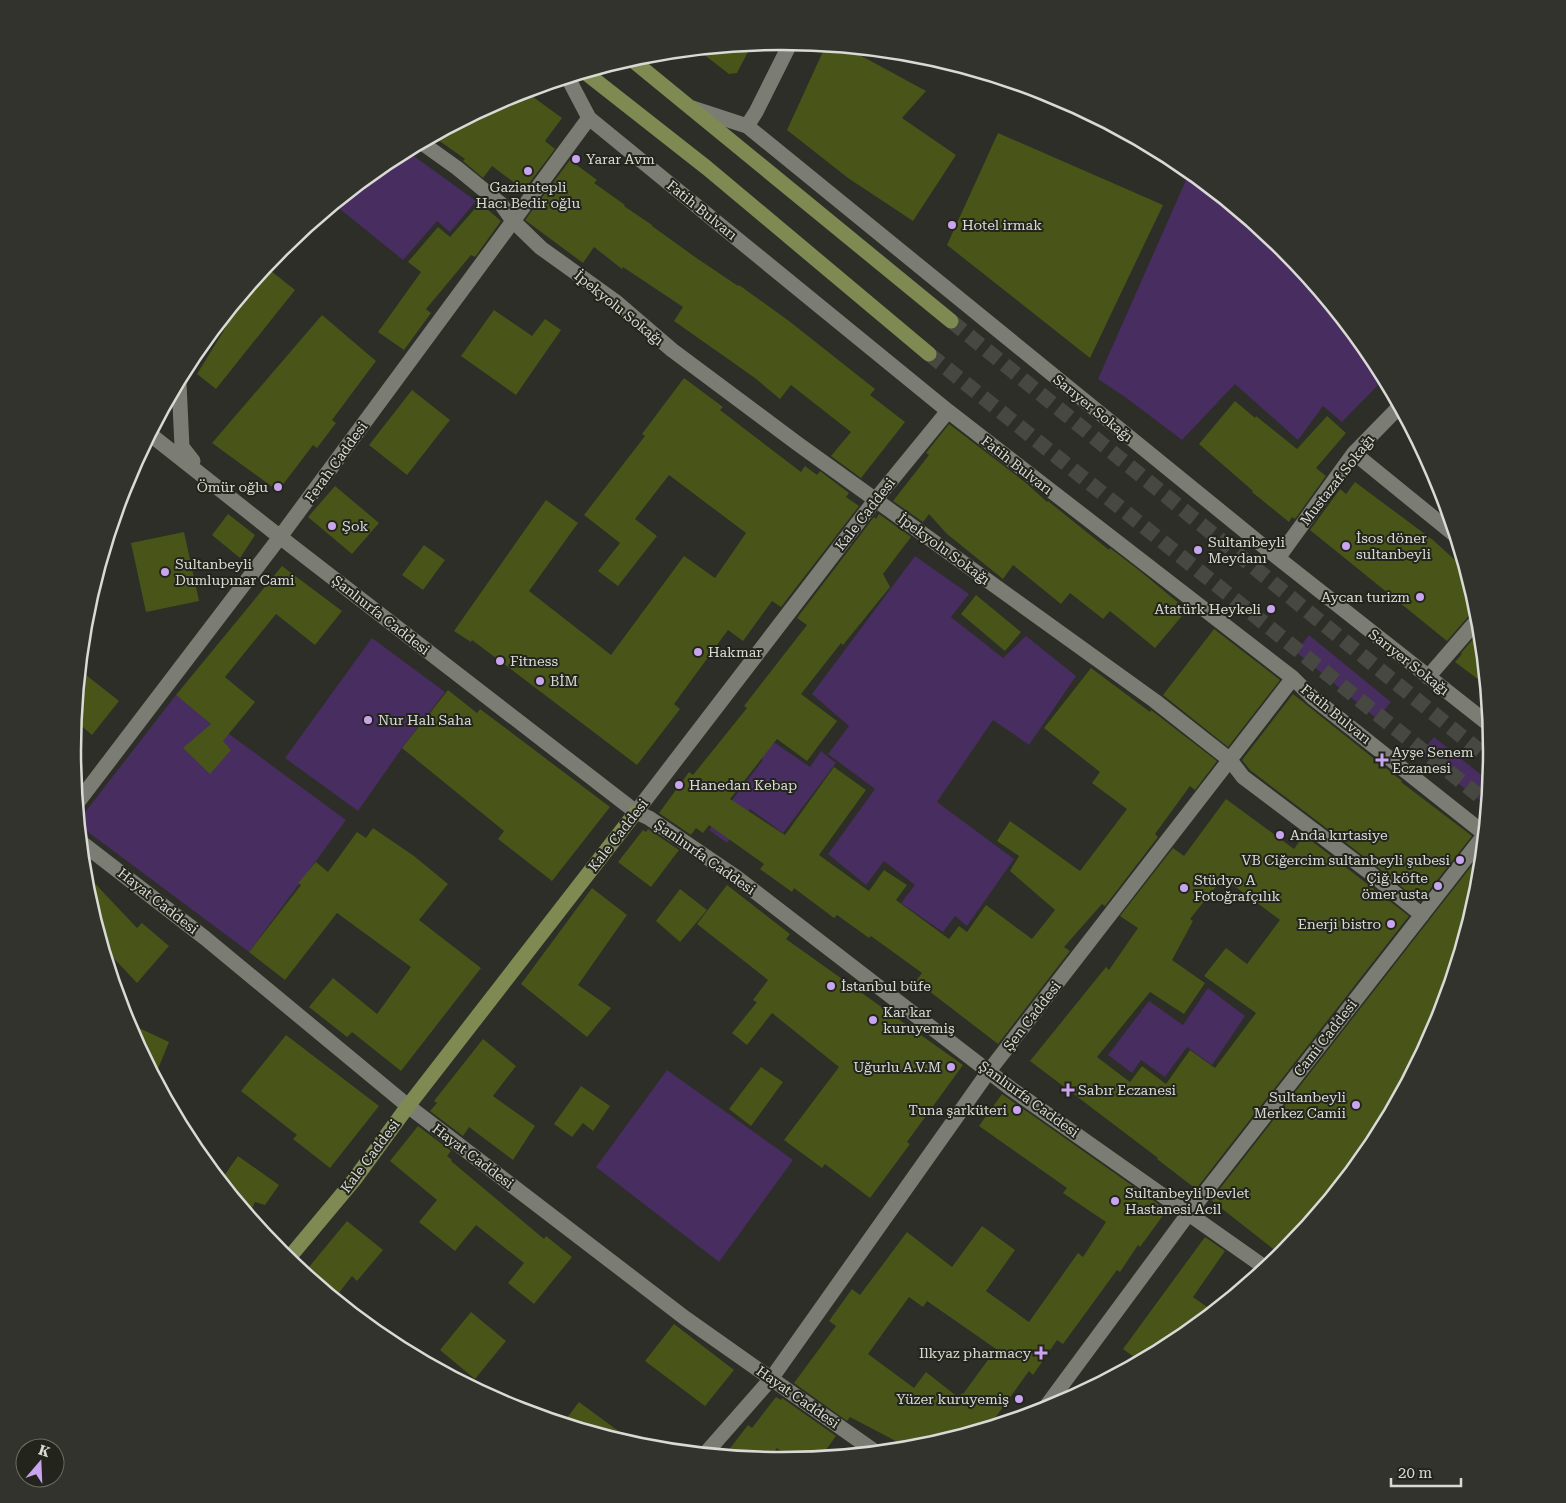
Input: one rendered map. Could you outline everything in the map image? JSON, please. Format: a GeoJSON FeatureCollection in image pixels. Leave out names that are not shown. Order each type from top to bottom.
{"type":"FeatureCollection","features":[{"type":"Feature","properties":{"kind":"main road"},"geometry":{"type":"LineString","coordinates":[[637,65],[951,321]]}},
{"type":"Feature","properties":{"kind":"main road"},"geometry":{"type":"LineString","coordinates":[[591,77],[707,168],[929,354]]}},
{"type":"Feature","properties":{"kind":"main road","name":"Kale Caddesi"},"geometry":{"type":"LineString","coordinates":[[293,1253],[354,1180],[408,1106],[636,812]]}},
{"type":"Feature","properties":{"kind":"street"},"geometry":{"type":"LineString","coordinates":[[747,126],[787,50]]}},
{"type":"Feature","properties":{"kind":"street","name":"Fatih Bulvarı"},"geometry":{"type":"LineString","coordinates":[[571,83],[589,118],[948,411],[1293,678],[1312,697],[1479,830]]}},
{"type":"Feature","properties":{"kind":"street","name":"Sarıyer Sokağı"},"geometry":{"type":"LineString","coordinates":[[687,107],[747,126],[1278,558],[1483,720]]}},
{"type":"Feature","properties":{"kind":"street","name":"Ferah Caddesi"},"geometry":{"type":"LineString","coordinates":[[83,796],[280,537],[589,118]]}},
{"type":"Feature","properties":{"kind":"street","name":"İpekyolu Sokağı"},"geometry":{"type":"LineString","coordinates":[[427,147],[458,168],[501,204],[514,222],[540,248],[615,301],[672,350],[798,444],[1155,701],[1230,760],[1243,777],[1369,872],[1422,915]]}},
{"type":"Feature","properties":{"kind":"street"},"geometry":{"type":"LineString","coordinates":[[180,394],[182,447],[216,486]]}},
{"type":"Feature","properties":{"kind":"street","name":"Mustazaf Sokağı"},"geometry":{"type":"LineString","coordinates":[[1278,558],[1354,454],[1396,410]]}},
{"type":"Feature","properties":{"kind":"street","name":"Kale Caddesi"},"geometry":{"type":"LineString","coordinates":[[636,812],[876,499],[948,411]]}},
{"type":"Feature","properties":{"kind":"street","name":"Şanlıurfa Caddesi"},"geometry":{"type":"LineString","coordinates":[[155,438],[636,812],[649,818],[736,877],[1010,1088],[1261,1265]]}},
{"type":"Feature","properties":{"kind":"street"},"geometry":{"type":"LineString","coordinates":[[1354,454],[1448,530]]}},
{"type":"Feature","properties":{"kind":"street"},"geometry":{"type":"LineString","coordinates":[[1428,677],[1473,626]]}},
{"type":"Feature","properties":{"kind":"street","name":"Şen Caddesi"},"geometry":{"type":"LineString","coordinates":[[710,1449],[771,1379],[989,1071],[1293,678]]}},
{"type":"Feature","properties":{"kind":"street","name":"Cami Caddesi"},"geometry":{"type":"LineString","coordinates":[[1051,1400],[1188,1213],[1478,843]]}},
{"type":"Feature","properties":{"kind":"street","name":"Hayat Caddesi"},"geometry":{"type":"LineString","coordinates":[[89,848],[205,938],[408,1106],[685,1318],[870,1447]]}},
{"type":"Feature","properties":{"kind":"shaded area"},"geometry":{"type":"Polygon","coordinates":[[[413,156],[476,201],[450,232],[437,221],[403,260],[339,208],[393,168],[413,156]]]}},
{"type":"Feature","properties":{"kind":"shaded area"},"geometry":{"type":"Polygon","coordinates":[[[1187,178],[1246,224],[1279,255],[1340,324],[1380,383],[1342,422],[1323,406],[1298,440],[1235,384],[1182,440],[1098,379],[1187,178]]]}},
{"type":"Feature","properties":{"kind":"shaded area"},"geometry":{"type":"Polygon","coordinates":[[[915,556],[969,594],[951,617],[1003,658],[1026,636],[1076,676],[1029,745],[993,720],[937,802],[1014,859],[967,926],[955,916],[943,932],[901,903],[915,885],[884,861],[866,885],[828,854],[875,789],[828,754],[849,726],[812,694],[915,556]]]}},
{"type":"Feature","properties":{"kind":"shaded area"},"geometry":{"type":"Polygon","coordinates":[[[1309,635],[1391,702],[1377,719],[1296,652],[1309,635]]]}},
{"type":"Feature","properties":{"kind":"shaded area","name":"Nur Halı Saha"},"geometry":{"type":"Polygon","coordinates":[[[372,638],[445,692],[402,748],[358,811],[285,758],[372,638]]]}},
{"type":"Feature","properties":{"kind":"shaded area"},"geometry":{"type":"Polygon","coordinates":[[[176,695],[346,820],[249,952],[87,831],[85,813],[176,695]]]}},
{"type":"Feature","properties":{"kind":"shaded area"},"geometry":{"type":"Polygon","coordinates":[[[752,727],[810,767],[821,751],[836,763],[783,833],[750,809],[727,843],[709,830],[763,760],[739,742],[752,727]]]}},
{"type":"Feature","properties":{"kind":"shaded area"},"geometry":{"type":"Polygon","coordinates":[[[1434,737],[1483,777],[1482,803],[1420,753],[1434,737]]]}},
{"type":"Feature","properties":{"kind":"shaded area"},"geometry":{"type":"Polygon","coordinates":[[[1208,988],[1245,1016],[1212,1065],[1187,1047],[1165,1077],[1141,1060],[1132,1073],[1108,1055],[1149,1001],[1183,1025],[1208,988]]]}},
{"type":"Feature","properties":{"kind":"shaded area"},"geometry":{"type":"Polygon","coordinates":[[[667,1070],[793,1160],[719,1262],[596,1167],[667,1070]]]}},
{"type":"Feature","properties":{"kind":"building"},"geometry":{"type":"Polygon","coordinates":[[[748,52],[737,73],[729,74],[704,55],[748,52]]]}},
{"type":"Feature","properties":{"kind":"building"},"geometry":{"type":"Polygon","coordinates":[[[823,52],[859,55],[926,91],[902,118],[956,155],[913,221],[848,178],[787,130],[823,52]]]}},
{"type":"Feature","properties":{"kind":"building"},"geometry":{"type":"Polygon","coordinates":[[[533,96],[562,118],[545,141],[555,149],[524,190],[492,166],[483,178],[463,161],[465,159],[439,140],[473,122],[533,96]]]}},
{"type":"Feature","properties":{"kind":"building"},"geometry":{"type":"Polygon","coordinates":[[[998,133],[1163,205],[1090,358],[947,245],[998,133]]]}},
{"type":"Feature","properties":{"kind":"building"},"geometry":{"type":"Polygon","coordinates":[[[570,160],[597,180],[594,183],[624,206],[789,321],[875,389],[870,395],[905,422],[861,478],[831,456],[851,432],[791,385],[780,399],[755,378],[674,321],[683,307],[623,267],[622,269],[594,247],[583,263],[525,220],[570,160]]]}},
{"type":"Feature","properties":{"kind":"building"},"geometry":{"type":"Polygon","coordinates":[[[480,203],[501,221],[475,257],[471,255],[426,309],[431,313],[404,350],[378,332],[421,272],[408,262],[438,227],[450,237],[480,203]]]}},
{"type":"Feature","properties":{"kind":"building"},"geometry":{"type":"Polygon","coordinates":[[[272,272],[295,290],[216,389],[197,374],[226,327],[226,324],[272,272]]]}},
{"type":"Feature","properties":{"kind":"building"},"geometry":{"type":"Polygon","coordinates":[[[494,310],[532,336],[545,319],[561,330],[516,395],[461,356],[494,310]]]}},
{"type":"Feature","properties":{"kind":"building"},"geometry":{"type":"Polygon","coordinates":[[[322,315],[376,361],[332,420],[336,423],[317,448],[313,445],[278,491],[212,443],[322,315]]]}},
{"type":"Feature","properties":{"kind":"building"},"geometry":{"type":"Polygon","coordinates":[[[684,378],[723,407],[720,410],[801,472],[805,466],[817,475],[820,471],[849,493],[846,497],[859,506],[781,607],[772,601],[743,641],[728,630],[674,704],[680,709],[637,765],[472,640],[471,642],[454,631],[546,500],[578,523],[529,591],[611,655],[684,556],[715,578],[746,533],[669,475],[635,519],[657,536],[618,586],[598,571],[620,543],[584,515],[645,436],[642,434],[684,378]]]}},
{"type":"Feature","properties":{"kind":"building"},"geometry":{"type":"Polygon","coordinates":[[[412,390],[450,420],[407,475],[369,445],[412,390]]]}},
{"type":"Feature","properties":{"kind":"building"},"geometry":{"type":"Polygon","coordinates":[[[1235,401],[1297,449],[1327,416],[1346,433],[1316,468],[1326,476],[1295,519],[1292,517],[1289,522],[1252,492],[1199,444],[1235,401]]]}},
{"type":"Feature","properties":{"kind":"building"},"geometry":{"type":"Polygon","coordinates":[[[949,424],[1109,550],[1110,548],[1140,571],[1187,610],[1155,648],[1110,611],[1103,619],[1070,593],[1061,604],[1013,565],[1003,579],[947,534],[929,514],[923,522],[893,501],[929,455],[926,453],[949,424]]]}},
{"type":"Feature","properties":{"kind":"building"},"geometry":{"type":"Polygon","coordinates":[[[1355,482],[1433,540],[1459,564],[1471,614],[1447,641],[1310,530],[1340,489],[1346,494],[1355,482]]]}},
{"type":"Feature","properties":{"kind":"building"},"geometry":{"type":"Polygon","coordinates":[[[335,486],[379,523],[352,554],[308,517],[335,486]]]}},
{"type":"Feature","properties":{"kind":"building"},"geometry":{"type":"Polygon","coordinates":[[[228,514],[255,535],[240,558],[212,535],[228,514]]]}},
{"type":"Feature","properties":{"kind":"building"},"geometry":{"type":"Polygon","coordinates":[[[879,514],[911,537],[883,574],[890,587],[843,645],[841,643],[801,694],[837,721],[807,761],[777,739],[730,799],[785,835],[834,767],[866,790],[819,855],[869,891],[884,870],[907,885],[896,900],[949,939],[959,926],[967,932],[986,905],[1032,939],[1055,910],[1010,871],[1019,856],[997,841],[1010,821],[1080,871],[1127,809],[1092,783],[1100,772],[1044,728],[1091,668],[1150,712],[1151,710],[1217,761],[1195,790],[1190,786],[1155,834],[1158,837],[1105,906],[1102,904],[1064,947],[1070,951],[998,1044],[916,981],[922,973],[871,936],[869,938],[837,915],[834,918],[794,888],[792,892],[760,869],[764,864],[709,825],[703,833],[696,828],[691,835],[659,813],[689,772],[693,775],[747,708],[744,706],[807,625],[797,618],[874,517],[876,519],[879,514]]]}},
{"type":"Feature","properties":{"kind":"building","name":"Sultanbeyli Dumlupınar Cami"},"geometry":{"type":"Polygon","coordinates":[[[184,532],[199,601],[146,612],[131,543],[184,532]]]}},
{"type":"Feature","properties":{"kind":"building"},"geometry":{"type":"Polygon","coordinates":[[[424,545],[445,560],[423,590],[402,575],[424,545]]]}},
{"type":"Feature","properties":{"kind":"building"},"geometry":{"type":"Polygon","coordinates":[[[282,566],[342,611],[315,645],[276,614],[225,677],[255,702],[223,741],[231,750],[210,774],[183,748],[211,724],[176,695],[282,566]]]}},
{"type":"Feature","properties":{"kind":"building"},"geometry":{"type":"Polygon","coordinates":[[[976,595],[1021,632],[1005,651],[961,614],[976,595]]]}},
{"type":"Feature","properties":{"kind":"building"},"geometry":{"type":"Polygon","coordinates":[[[1214,629],[1280,680],[1228,747],[1163,695],[1214,629]]]}},
{"type":"Feature","properties":{"kind":"building"},"geometry":{"type":"Polygon","coordinates":[[[1474,637],[1480,681],[1455,662],[1474,637]]]}},
{"type":"Feature","properties":{"kind":"building"},"geometry":{"type":"Polygon","coordinates":[[[86,675],[119,701],[92,735],[82,726],[86,675]]]}},
{"type":"Feature","properties":{"kind":"building"},"geometry":{"type":"Polygon","coordinates":[[[448,690],[477,713],[480,709],[610,807],[552,881],[498,839],[504,831],[402,748],[448,690]]]}},
{"type":"Feature","properties":{"kind":"building"},"geometry":{"type":"Polygon","coordinates":[[[1293,694],[1401,782],[1472,836],[1420,902],[1375,865],[1250,770],[1242,760],[1293,694]]]}},
{"type":"Feature","properties":{"kind":"building"},"geometry":{"type":"Polygon","coordinates":[[[1226,799],[1294,849],[1304,835],[1409,916],[1196,1189],[1030,1061],[1106,967],[1109,970],[1138,928],[1120,916],[1173,848],[1184,856],[1226,799]],[[1222,879],[1190,919],[1193,921],[1172,960],[1205,983],[1184,1014],[1150,992],[1097,1057],[1130,1082],[1142,1066],[1166,1084],[1190,1050],[1215,1068],[1256,1013],[1204,976],[1226,948],[1247,964],[1280,920],[1222,879]]]}},
{"type":"Feature","properties":{"kind":"building"},"geometry":{"type":"Polygon","coordinates":[[[373,828],[414,856],[448,884],[419,920],[481,968],[401,1071],[352,1032],[347,1037],[309,1007],[333,978],[377,1014],[411,967],[337,913],[285,980],[249,952],[301,885],[298,883],[316,862],[328,872],[357,832],[366,838],[373,828]]]}},
{"type":"Feature","properties":{"kind":"building"},"geometry":{"type":"Polygon","coordinates":[[[648,829],[679,850],[651,887],[618,862],[643,830],[646,832],[648,829]]]}},
{"type":"Feature","properties":{"kind":"building"},"geometry":{"type":"Polygon","coordinates":[[[1475,861],[1461,933],[1431,1020],[1391,1102],[1340,1179],[1276,1251],[1211,1200],[1475,861]]]}},
{"type":"Feature","properties":{"kind":"building"},"geometry":{"type":"Polygon","coordinates":[[[94,883],[137,928],[142,923],[169,946],[137,983],[113,957],[105,933],[94,883]]]}},
{"type":"Feature","properties":{"kind":"building"},"geometry":{"type":"Polygon","coordinates":[[[727,885],[790,934],[786,939],[963,1065],[907,1142],[910,1144],[870,1198],[825,1164],[822,1168],[784,1140],[839,1067],[772,1013],[747,1045],[732,1033],[757,1002],[753,1000],[768,980],[697,924],[727,885]]]}},
{"type":"Feature","properties":{"kind":"building"},"geometry":{"type":"Polygon","coordinates":[[[592,888],[627,915],[578,985],[611,1008],[587,1037],[521,984],[592,888]]]}},
{"type":"Feature","properties":{"kind":"building"},"geometry":{"type":"Polygon","coordinates":[[[680,889],[707,910],[680,942],[656,921],[680,889]]]}},
{"type":"Feature","properties":{"kind":"building"},"geometry":{"type":"Polygon","coordinates":[[[139,1028],[169,1042],[158,1069],[139,1028]]]}},
{"type":"Feature","properties":{"kind":"building"},"geometry":{"type":"Polygon","coordinates":[[[286,1035],[379,1106],[330,1168],[293,1139],[297,1135],[241,1091],[286,1035]]]}},
{"type":"Feature","properties":{"kind":"building"},"geometry":{"type":"Polygon","coordinates":[[[483,1039],[516,1066],[493,1096],[535,1126],[513,1160],[469,1127],[463,1136],[430,1111],[437,1103],[434,1101],[483,1039]]]}},
{"type":"Feature","properties":{"kind":"building"},"geometry":{"type":"Polygon","coordinates":[[[761,1067],[783,1082],[751,1126],[729,1109],[761,1067]]]}},
{"type":"Feature","properties":{"kind":"building"},"geometry":{"type":"Polygon","coordinates":[[[581,1086],[610,1106],[593,1131],[583,1123],[572,1137],[554,1124],[581,1086]]]}},
{"type":"Feature","properties":{"kind":"building"},"geometry":{"type":"Polygon","coordinates":[[[1002,1094],[1167,1210],[1140,1247],[1138,1245],[1120,1272],[1117,1270],[1063,1344],[1057,1340],[1033,1375],[1029,1371],[995,1418],[997,1419],[965,1429],[900,1443],[850,1417],[847,1421],[794,1383],[836,1326],[829,1321],[852,1289],[860,1295],[907,1232],[952,1267],[982,1226],[1015,1250],[986,1291],[1029,1322],[1078,1253],[1083,1257],[1106,1222],[1063,1193],[1067,1188],[979,1126],[1002,1094]],[[909,1297],[868,1354],[914,1388],[926,1372],[959,1398],[996,1349],[927,1301],[923,1307],[909,1297]]]}},
{"type":"Feature","properties":{"kind":"building"},"geometry":{"type":"Polygon","coordinates":[[[418,1126],[451,1151],[447,1156],[451,1161],[544,1239],[546,1236],[572,1257],[534,1304],[508,1283],[524,1263],[476,1225],[455,1251],[419,1222],[437,1200],[390,1161],[418,1126]]]}},
{"type":"Feature","properties":{"kind":"building"},"geometry":{"type":"Polygon","coordinates":[[[238,1156],[279,1185],[265,1205],[255,1202],[252,1209],[224,1176],[238,1156]]]}},
{"type":"Feature","properties":{"kind":"building"},"geometry":{"type":"Polygon","coordinates":[[[347,1221],[383,1250],[357,1281],[352,1276],[338,1294],[308,1268],[347,1221]]]}},
{"type":"Feature","properties":{"kind":"building"},"geometry":{"type":"Polygon","coordinates":[[[1205,1237],[1225,1251],[1193,1297],[1209,1309],[1173,1335],[1136,1358],[1123,1349],[1205,1237]]]}},
{"type":"Feature","properties":{"kind":"building"},"geometry":{"type":"Polygon","coordinates":[[[471,1312],[506,1341],[475,1379],[440,1350],[471,1312]]]}},
{"type":"Feature","properties":{"kind":"building"},"geometry":{"type":"Polygon","coordinates":[[[674,1324],[734,1370],[705,1406],[645,1361],[674,1324]]]}},
{"type":"Feature","properties":{"kind":"building"},"geometry":{"type":"Polygon","coordinates":[[[776,1397],[781,1400],[782,1398],[836,1436],[825,1451],[783,1453],[777,1448],[774,1453],[728,1450],[748,1425],[752,1428],[776,1397]]]}},
{"type":"Feature","properties":{"kind":"building"},"geometry":{"type":"Polygon","coordinates":[[[579,1402],[623,1434],[601,1429],[566,1419],[579,1402]]]}},
{"type":"Feature","properties":{"kind":"tunnel"},"geometry":{"type":"LineString","coordinates":[[951,321],[1484,754]]}},
{"type":"Feature","properties":{"kind":"tunnel"},"geometry":{"type":"LineString","coordinates":[[929,354],[1483,799]]}},
{"type":"Feature","properties":{"kind":"place","name":"Yarar Avm"},"geometry":{"type":"Point","coordinates":[576,159]}},
{"type":"Feature","properties":{"kind":"place","name":"Gaziantepli Hacı Bedir oğlu"},"geometry":{"type":"Point","coordinates":[528,171]}},
{"type":"Feature","properties":{"kind":"place","name":"Hotel irmak"},"geometry":{"type":"Point","coordinates":[952,225]}},
{"type":"Feature","properties":{"kind":"place","name":"Ömür oğlu"},"geometry":{"type":"Point","coordinates":[278,487]}},
{"type":"Feature","properties":{"kind":"place","name":"Şok"},"geometry":{"type":"Point","coordinates":[332,526]}},
{"type":"Feature","properties":{"kind":"place","name":"İsos döner sultanbeyli"},"geometry":{"type":"Point","coordinates":[1346,546]}},
{"type":"Feature","properties":{"kind":"place","name":"Sultanbeyli Meydanı"},"geometry":{"type":"Point","coordinates":[1198,550]}},
{"type":"Feature","properties":{"kind":"place","name":"Sultanbeyli Dumlupınar Cami"},"geometry":{"type":"Point","coordinates":[165,572]}},
{"type":"Feature","properties":{"kind":"place","name":"Aycan turizm"},"geometry":{"type":"Point","coordinates":[1420,597]}},
{"type":"Feature","properties":{"kind":"place","name":"Atatürk Heykeli"},"geometry":{"type":"Point","coordinates":[1271,609]}},
{"type":"Feature","properties":{"kind":"place","name":"Hakmar"},"geometry":{"type":"Point","coordinates":[698,652]}},
{"type":"Feature","properties":{"kind":"place","name":"Fitness"},"geometry":{"type":"Point","coordinates":[500,661]}},
{"type":"Feature","properties":{"kind":"place","name":"BİM"},"geometry":{"type":"Point","coordinates":[540,681]}},
{"type":"Feature","properties":{"kind":"place","name":"Nur Halı Saha"},"geometry":{"type":"Point","coordinates":[368,720]}},
{"type":"Feature","properties":{"kind":"place","name":"Ayşe Senem Eczanesi"},"geometry":{"type":"Point","coordinates":[1382,760]}},
{"type":"Feature","properties":{"kind":"place","name":"Hanedan Kebap"},"geometry":{"type":"Point","coordinates":[679,785]}},
{"type":"Feature","properties":{"kind":"place","name":"Anda kırtasiye"},"geometry":{"type":"Point","coordinates":[1280,835]}},
{"type":"Feature","properties":{"kind":"place","name":"VB Ciğercim sultanbeyli şubesi"},"geometry":{"type":"Point","coordinates":[1460,860]}},
{"type":"Feature","properties":{"kind":"place","name":"Çiğ köfte ömer usta"},"geometry":{"type":"Point","coordinates":[1438,886]}},
{"type":"Feature","properties":{"kind":"place","name":"Stüdyo A Fotoğrafçılık"},"geometry":{"type":"Point","coordinates":[1184,888]}},
{"type":"Feature","properties":{"kind":"place","name":"Enerji bistro"},"geometry":{"type":"Point","coordinates":[1391,924]}},
{"type":"Feature","properties":{"kind":"place","name":"İstanbul büfe"},"geometry":{"type":"Point","coordinates":[831,986]}},
{"type":"Feature","properties":{"kind":"place","name":"Kar kar kuruyemiş"},"geometry":{"type":"Point","coordinates":[873,1020]}},
{"type":"Feature","properties":{"kind":"place","name":"Uğurlu A.V.M"},"geometry":{"type":"Point","coordinates":[951,1067]}},
{"type":"Feature","properties":{"kind":"place","name":"Sabır Eczanesi"},"geometry":{"type":"Point","coordinates":[1068,1090]}},
{"type":"Feature","properties":{"kind":"place","name":"Sultanbeyli Merkez Camii"},"geometry":{"type":"Point","coordinates":[1356,1105]}},
{"type":"Feature","properties":{"kind":"place","name":"Tuna şarküteri"},"geometry":{"type":"Point","coordinates":[1017,1110]}},
{"type":"Feature","properties":{"kind":"place","name":"Sultanbeyli Devlet Hastanesi Acil"},"geometry":{"type":"Point","coordinates":[1115,1201]}},
{"type":"Feature","properties":{"kind":"place","name":"Ilkyaz pharmacy"},"geometry":{"type":"Point","coordinates":[1041,1353]}},
{"type":"Feature","properties":{"kind":"place","name":"Yüzer kuruyemiş"},"geometry":{"type":"Point","coordinates":[1019,1399]}}]}
